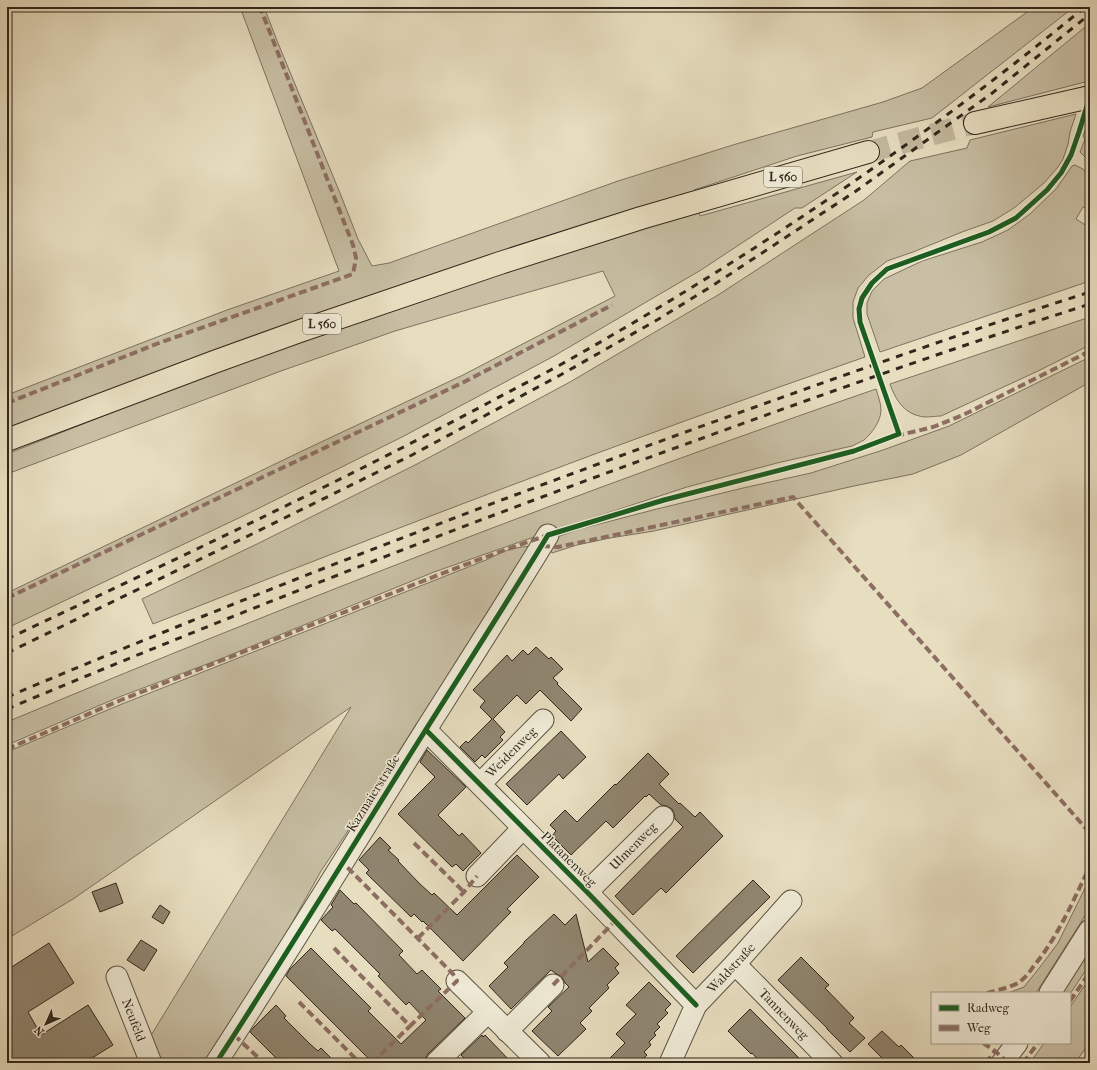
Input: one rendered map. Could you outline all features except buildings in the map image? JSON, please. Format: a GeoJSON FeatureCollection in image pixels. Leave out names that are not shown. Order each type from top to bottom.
{"type":"FeatureCollection","features":[{"type":"Feature","properties":{"kind":"main road"},"geometry":{"type":"LineString","coordinates":[[975,124],[1090,97]]}},
{"type":"Feature","properties":{"kind":"main road","name":"L 560"},"geometry":{"type":"LineString","coordinates":[[7,440],[300,331],[500,264],[641,218],[868,152]]}},
{"type":"Feature","properties":{"kind":"street","name":"Kazmaierstraße"},"geometry":{"type":"LineString","coordinates":[[216,1063],[339,870],[548,535]]}},
{"type":"Feature","properties":{"kind":"street","name":"Weidenweg"},"geometry":{"type":"LineString","coordinates":[[480,784],[543,720]]}},
{"type":"Feature","properties":{"kind":"street","name":"Platanenweg"},"geometry":{"type":"LineString","coordinates":[[426,730],[587,892],[696,1005]]}},
{"type":"Feature","properties":{"kind":"street","name":"Ulmenweg"},"geometry":{"type":"LineString","coordinates":[[587,892],[662,817]]}},
{"type":"Feature","properties":{"kind":"street","name":"Platanenweg"},"geometry":{"type":"LineString","coordinates":[[477,876],[524,828]]}},
{"type":"Feature","properties":{"kind":"street","name":"Waldstraße"},"geometry":{"type":"LineString","coordinates":[[670,1063],[696,1005],[791,901]]}},
{"type":"Feature","properties":{"kind":"street"},"geometry":{"type":"LineString","coordinates":[[1051,992],[1090,930]]}},
{"type":"Feature","properties":{"kind":"street","name":"Tannenweg"},"geometry":{"type":"LineString","coordinates":[[735,964],[832,1063]]}},
{"type":"Feature","properties":{"kind":"street","name":"Neufeld"},"geometry":{"type":"LineString","coordinates":[[117,977],[151,1063]]}},
{"type":"Feature","properties":{"kind":"street"},"geometry":{"type":"LineString","coordinates":[[458,981],[540,1063]]}},
{"type":"Feature","properties":{"kind":"street"},"geometry":{"type":"LineString","coordinates":[[507,1031],[553,985]]}},
{"type":"Feature","properties":{"kind":"street"},"geometry":{"type":"LineString","coordinates":[[436,1063],[488,1012]]}},
{"type":"Feature","properties":{"kind":"street"},"geometry":{"type":"LineString","coordinates":[[1002,1063],[1016,1044]]}},
{"type":"Feature","properties":{"kind":"shaded area"},"geometry":{"type":"Polygon","coordinates":[[[240,7],[264,7],[358,239],[372,266],[389,263],[618,181],[736,144],[883,102],[922,88],[1034,7],[1074,7],[932,118],[873,132],[872,137],[797,156],[694,190],[695,193],[7,433],[7,395],[227,310],[339,271],[240,7]]]}},
{"type":"Feature","properties":{"kind":"shaded area"},"geometry":{"type":"Polygon","coordinates":[[[1090,23],[1090,64],[1085,82],[988,107],[1090,23]]]}},
{"type":"Feature","properties":{"kind":"shaded area"},"geometry":{"type":"Polygon","coordinates":[[[1076,114],[1063,159],[1058,167],[1044,183],[1014,208],[993,221],[887,261],[869,275],[858,288],[853,302],[853,318],[865,357],[775,388],[508,487],[153,624],[142,599],[257,544],[417,464],[570,382],[718,295],[864,200],[910,161],[967,148],[970,140],[1076,114]]]}},
{"type":"Feature","properties":{"kind":"shaded area"},"geometry":{"type":"Polygon","coordinates":[[[1090,117],[1090,162],[1080,152],[1085,139],[1083,136],[1090,117]]]}},
{"type":"Feature","properties":{"kind":"shaded area"},"geometry":{"type":"Polygon","coordinates":[[[1075,165],[1083,169],[1090,178],[1090,201],[1086,208],[1083,207],[1076,219],[1090,228],[1090,281],[880,352],[867,314],[867,303],[872,291],[884,279],[922,261],[982,242],[1008,230],[1030,214],[1056,189],[1072,166],[1075,165]]]}},
{"type":"Feature","properties":{"kind":"shaded area"},"geometry":{"type":"Polygon","coordinates":[[[857,172],[802,208],[795,208],[701,270],[554,356],[402,437],[243,516],[7,628],[7,593],[463,375],[615,296],[603,271],[395,331],[281,371],[7,474],[7,454],[217,371],[536,261],[699,212],[700,216],[857,172]]]}},
{"type":"Feature","properties":{"kind":"shaded area"},"geometry":{"type":"Polygon","coordinates":[[[1090,317],[1090,345],[941,416],[918,416],[907,410],[898,401],[890,384],[1090,317]]]}},
{"type":"Feature","properties":{"kind":"shaded area"},"geometry":{"type":"Polygon","coordinates":[[[1090,357],[1090,382],[961,455],[913,474],[654,531],[577,545],[552,553],[548,546],[551,539],[580,529],[743,488],[811,473],[883,450],[949,426],[1090,357]]]}},
{"type":"Feature","properties":{"kind":"shaded area"},"geometry":{"type":"Polygon","coordinates":[[[876,389],[881,407],[881,414],[878,422],[864,440],[852,446],[777,463],[687,487],[531,538],[434,572],[218,660],[119,697],[7,745],[7,722],[114,677],[439,548],[766,427],[876,389]]]}},
{"type":"Feature","properties":{"kind":"shaded area"},"geometry":{"type":"Polygon","coordinates":[[[529,546],[534,553],[321,871],[245,1007],[209,1063],[158,1063],[147,1042],[351,707],[73,899],[7,939],[7,752],[122,704],[503,552],[529,546]]]}},
{"type":"Feature","properties":{"kind":"shaded area"},"geometry":{"type":"Polygon","coordinates":[[[1090,878],[1090,908],[1037,992],[1011,992],[1024,987],[1058,943],[1090,878]]]}},
{"type":"Feature","properties":{"kind":"shaded area"},"geometry":{"type":"Polygon","coordinates":[[[1090,941],[1090,964],[1071,992],[1058,992],[1090,941]]]}},
{"type":"Feature","properties":{"kind":"shaded area"},"geometry":{"type":"Polygon","coordinates":[[[1085,985],[1090,985],[1090,1042],[1075,1063],[1030,1063],[1043,1044],[1071,1044],[1071,1006],[1085,985]]]}},
{"type":"Feature","properties":{"kind":"tunnel"},"geometry":{"type":"LineString","coordinates":[[868,152],[975,123]]}},
{"type":"Feature","properties":{"kind":"railway"},"geometry":{"type":"LineString","coordinates":[[7,639],[369,465],[551,370],[629,325],[764,242],[896,152],[1023,57],[1085,7]]}},
{"type":"Feature","properties":{"kind":"railway"},"geometry":{"type":"LineString","coordinates":[[7,653],[412,455],[564,373],[657,320],[712,286],[856,191],[991,94],[1090,14]]}},
{"type":"Feature","properties":{"kind":"railway"},"geometry":{"type":"LineString","coordinates":[[7,697],[354,556],[529,490],[849,374],[1090,292]]}},
{"type":"Feature","properties":{"kind":"railway"},"geometry":{"type":"LineString","coordinates":[[7,709],[265,604],[526,503],[846,387],[992,336],[1090,304]]}},
{"type":"Feature","properties":{"kind":"marked path"},"geometry":{"type":"LineString","coordinates":[[7,403],[159,343],[353,274],[356,258],[353,245],[260,7]]}},
{"type":"Feature","properties":{"kind":"marked path"},"geometry":{"type":"LineString","coordinates":[[7,598],[464,382],[612,305]]}},
{"type":"Feature","properties":{"kind":"marked path"},"geometry":{"type":"LineString","coordinates":[[896,436],[933,427],[963,415],[1090,351]]}},
{"type":"Feature","properties":{"kind":"marked path"},"geometry":{"type":"LineString","coordinates":[[542,546],[558,547],[793,497],[1090,833]]}},
{"type":"Feature","properties":{"kind":"marked path"},"geometry":{"type":"LineString","coordinates":[[7,749],[121,700],[451,570],[548,535]]}},
{"type":"Feature","properties":{"kind":"marked path"},"geometry":{"type":"LineString","coordinates":[[414,843],[464,892]]}},
{"type":"Feature","properties":{"kind":"marked path"},"geometry":{"type":"LineString","coordinates":[[334,948],[410,1026],[457,981],[453,974],[343,863]]}},
{"type":"Feature","properties":{"kind":"marked path"},"geometry":{"type":"LineString","coordinates":[[991,992],[1014,985],[1028,974],[1058,931],[1090,866]]}},
{"type":"Feature","properties":{"kind":"marked path"},"geometry":{"type":"LineString","coordinates":[[418,938],[464,892],[477,876]]}},
{"type":"Feature","properties":{"kind":"marked path"},"geometry":{"type":"LineString","coordinates":[[553,985],[615,921]]}},
{"type":"Feature","properties":{"kind":"marked path"},"geometry":{"type":"LineString","coordinates":[[1071,1000],[1090,972]]}},
{"type":"Feature","properties":{"kind":"marked path"},"geometry":{"type":"LineString","coordinates":[[299,1002],[360,1063]]}},
{"type":"Feature","properties":{"kind":"marked path"},"geometry":{"type":"LineString","coordinates":[[372,1063],[410,1026]]}},
{"type":"Feature","properties":{"kind":"marked path"},"geometry":{"type":"LineString","coordinates":[[234,1035],[264,1063]]}},
{"type":"Feature","properties":{"kind":"marked path"},"geometry":{"type":"LineString","coordinates":[[984,1044],[1008,1063]]}},
{"type":"Feature","properties":{"kind":"marked path"},"geometry":{"type":"LineString","coordinates":[[1023,1063],[1037,1044]]}},
{"type":"Feature","properties":{"kind":"marked path"},"geometry":{"type":"LineString","coordinates":[[986,1063],[995,1051]]}},
{"type":"Feature","properties":{"kind":"cycle path"},"geometry":{"type":"LineString","coordinates":[[216,1063],[548,535],[664,500],[854,451],[899,434],[860,322],[859,309],[862,298],[872,283],[887,269],[989,232],[1016,218],[1047,190],[1061,173],[1071,155],[1090,96]]}},
{"type":"Feature","properties":{"kind":"cycle path"},"geometry":{"type":"LineString","coordinates":[[426,730],[587,892],[696,1005]]}}]}
